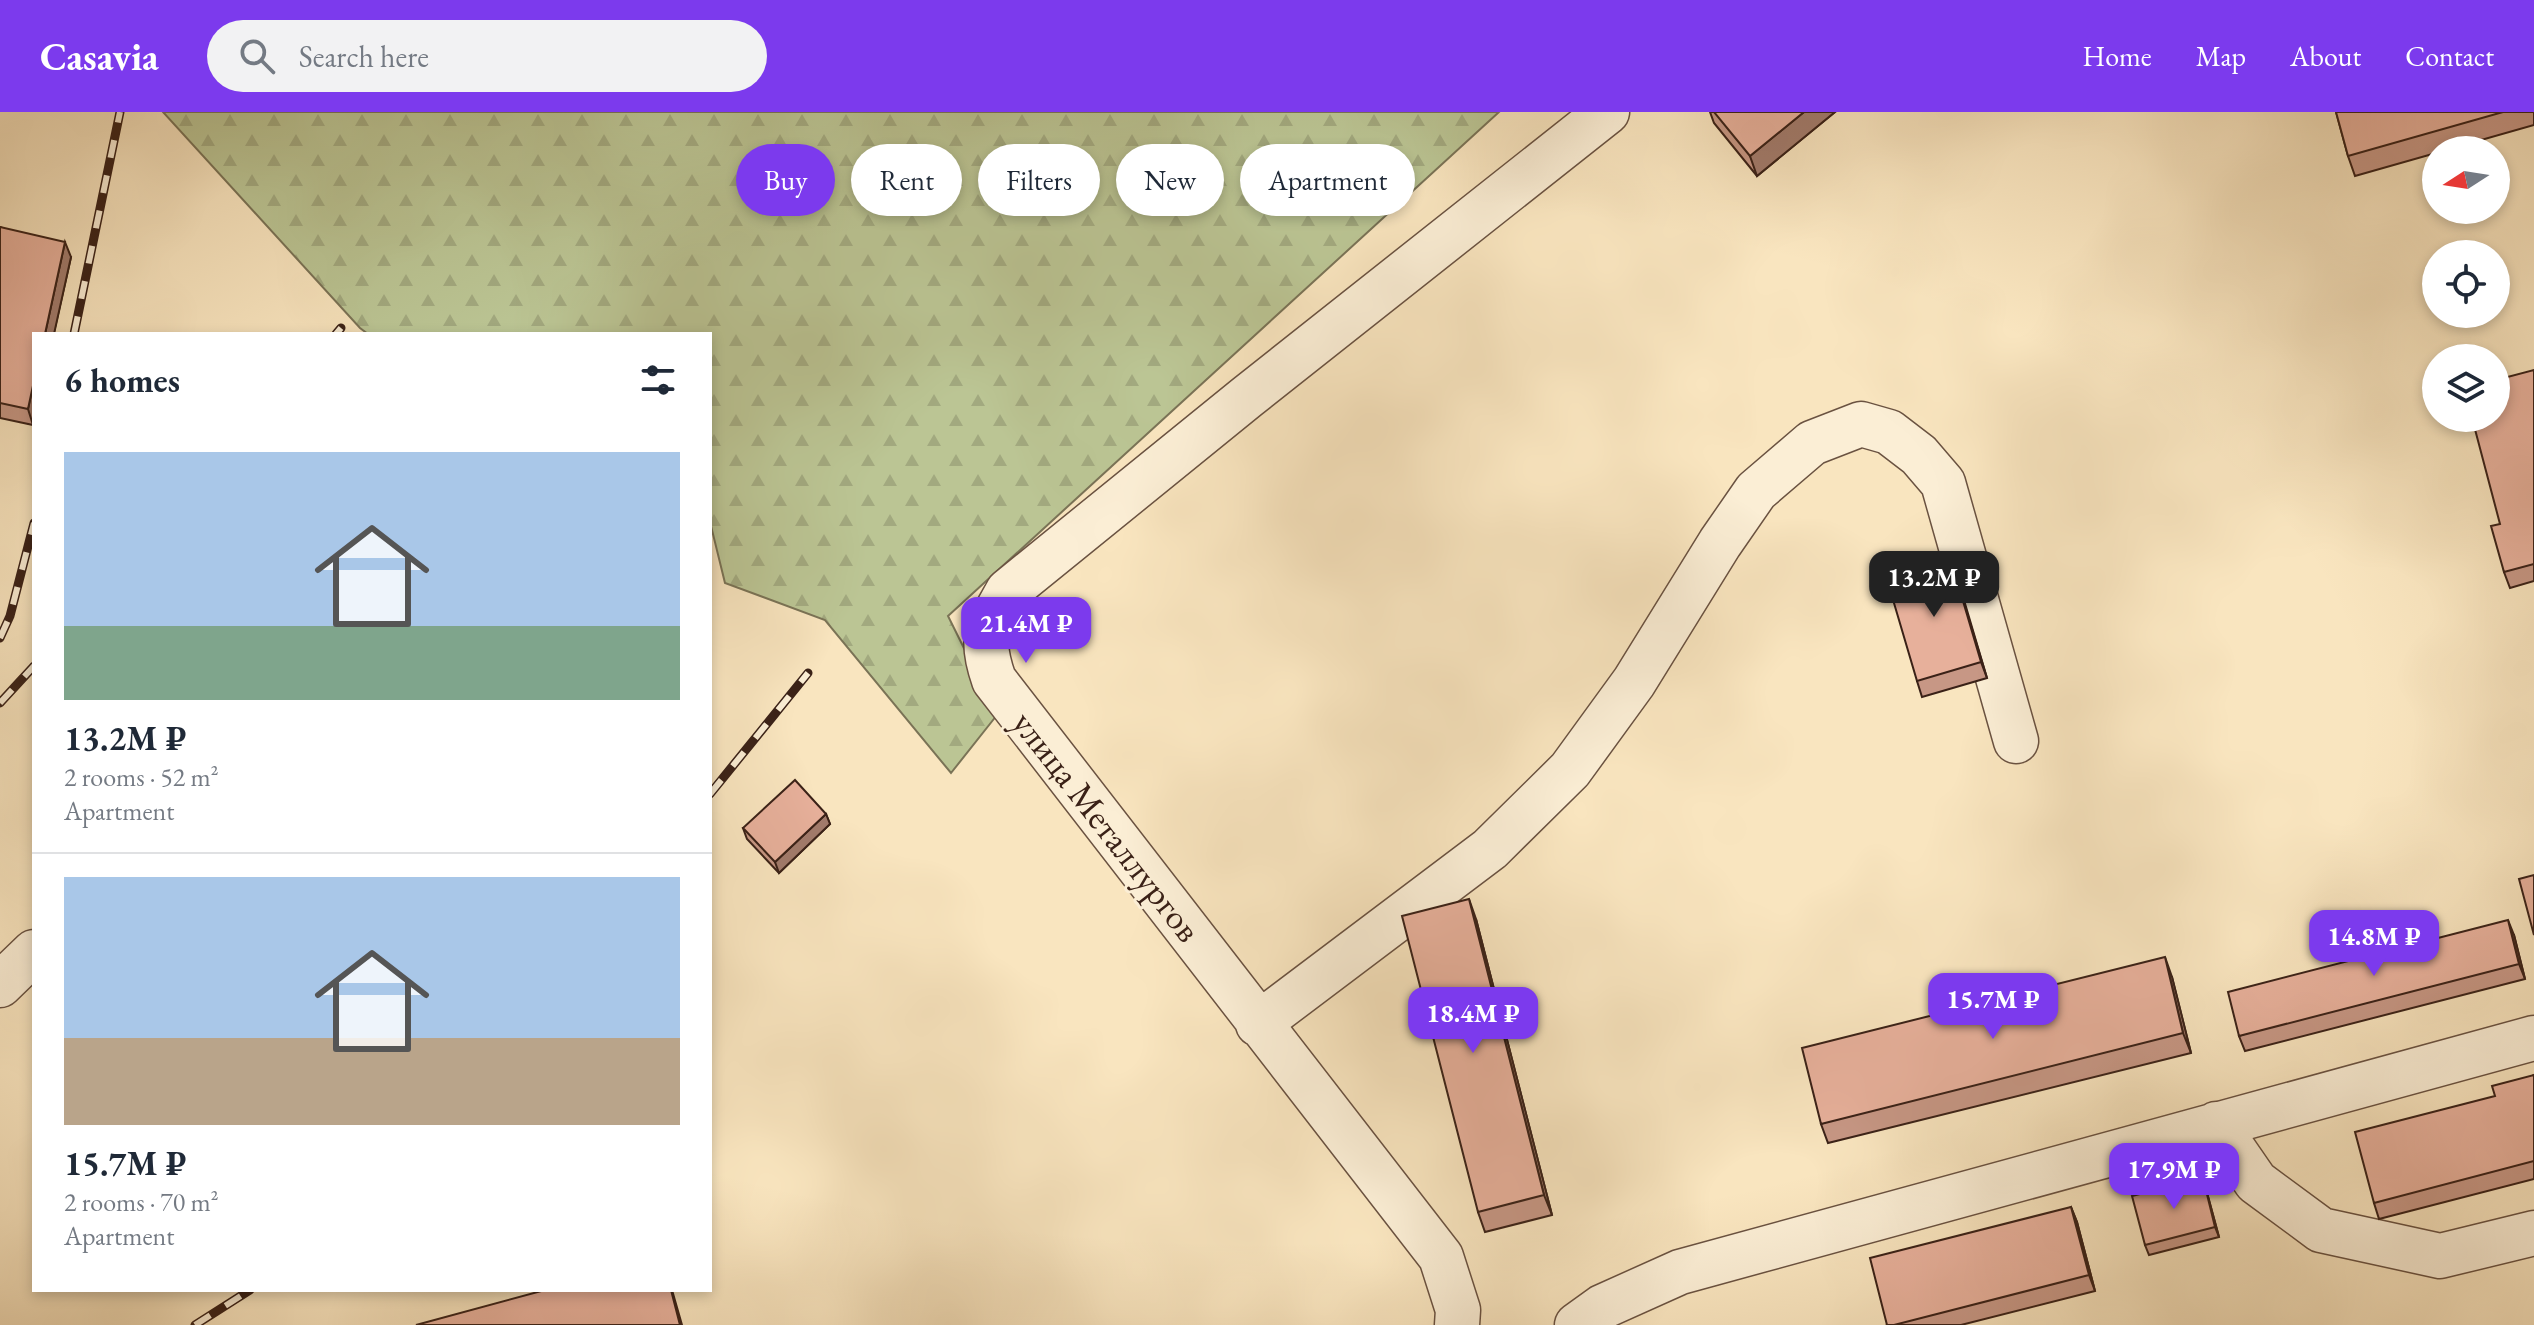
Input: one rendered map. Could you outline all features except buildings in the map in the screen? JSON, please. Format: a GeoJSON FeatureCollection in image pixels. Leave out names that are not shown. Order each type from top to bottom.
{"type":"FeatureCollection","features":[{"type":"Feature","properties":{"kind":"street","name":"улица Металлургов"},"geometry":{"type":"LineString","coordinates":[[1457,1325],[1458,1310],[1441,1257],[994,680],[984,654],[987,628],[1008,591],[1235,406],[1607,112]]}},
{"type":"Feature","properties":{"kind":"street"},"geometry":{"type":"LineString","coordinates":[[1258,1024],[1490,849],[1570,770],[1634,682],[1756,491],[1812,443],[1861,424],[1889,432],[1919,455],[1943,483],[2016,741]]}},
{"type":"Feature","properties":{"kind":"street"},"geometry":{"type":"LineString","coordinates":[[0,985],[32,954]]}},
{"type":"Feature","properties":{"kind":"street"},"geometry":{"type":"LineString","coordinates":[[1577,1325],[1602,1307],[1680,1272],[2534,1038]]}},
{"type":"Feature","properties":{"kind":"street"},"geometry":{"type":"LineString","coordinates":[[2216,1124],[2256,1182],[2321,1230],[2440,1256],[2534,1233]]}},
{"type":"Feature","properties":{"kind":"green space"},"geometry":{"type":"Polygon","coordinates":[[[163,112],[1499,112],[1415,189],[1415,144],[1240,144],[1240,216],[1385,216],[948,616],[997,715],[951,773],[825,620],[725,583],[712,530],[712,332],[365,332],[163,112]]]}},
{"type":"Feature","properties":{"kind":"railway"},"geometry":{"type":"LineString","coordinates":[[74,332],[120,112]]}},
{"type":"Feature","properties":{"kind":"railway"},"geometry":{"type":"LineString","coordinates":[[338,332],[341,328]]}},
{"type":"Feature","properties":{"kind":"railway"},"geometry":{"type":"LineString","coordinates":[[0,638],[10,616],[32,531]]}},
{"type":"Feature","properties":{"kind":"railway"},"geometry":{"type":"LineString","coordinates":[[0,703],[32,668]]}},
{"type":"Feature","properties":{"kind":"railway"},"geometry":{"type":"LineString","coordinates":[[712,792],[808,673]]}},
{"type":"Feature","properties":{"kind":"railway"},"geometry":{"type":"LineString","coordinates":[[195,1325],[247,1292]]}}]}
